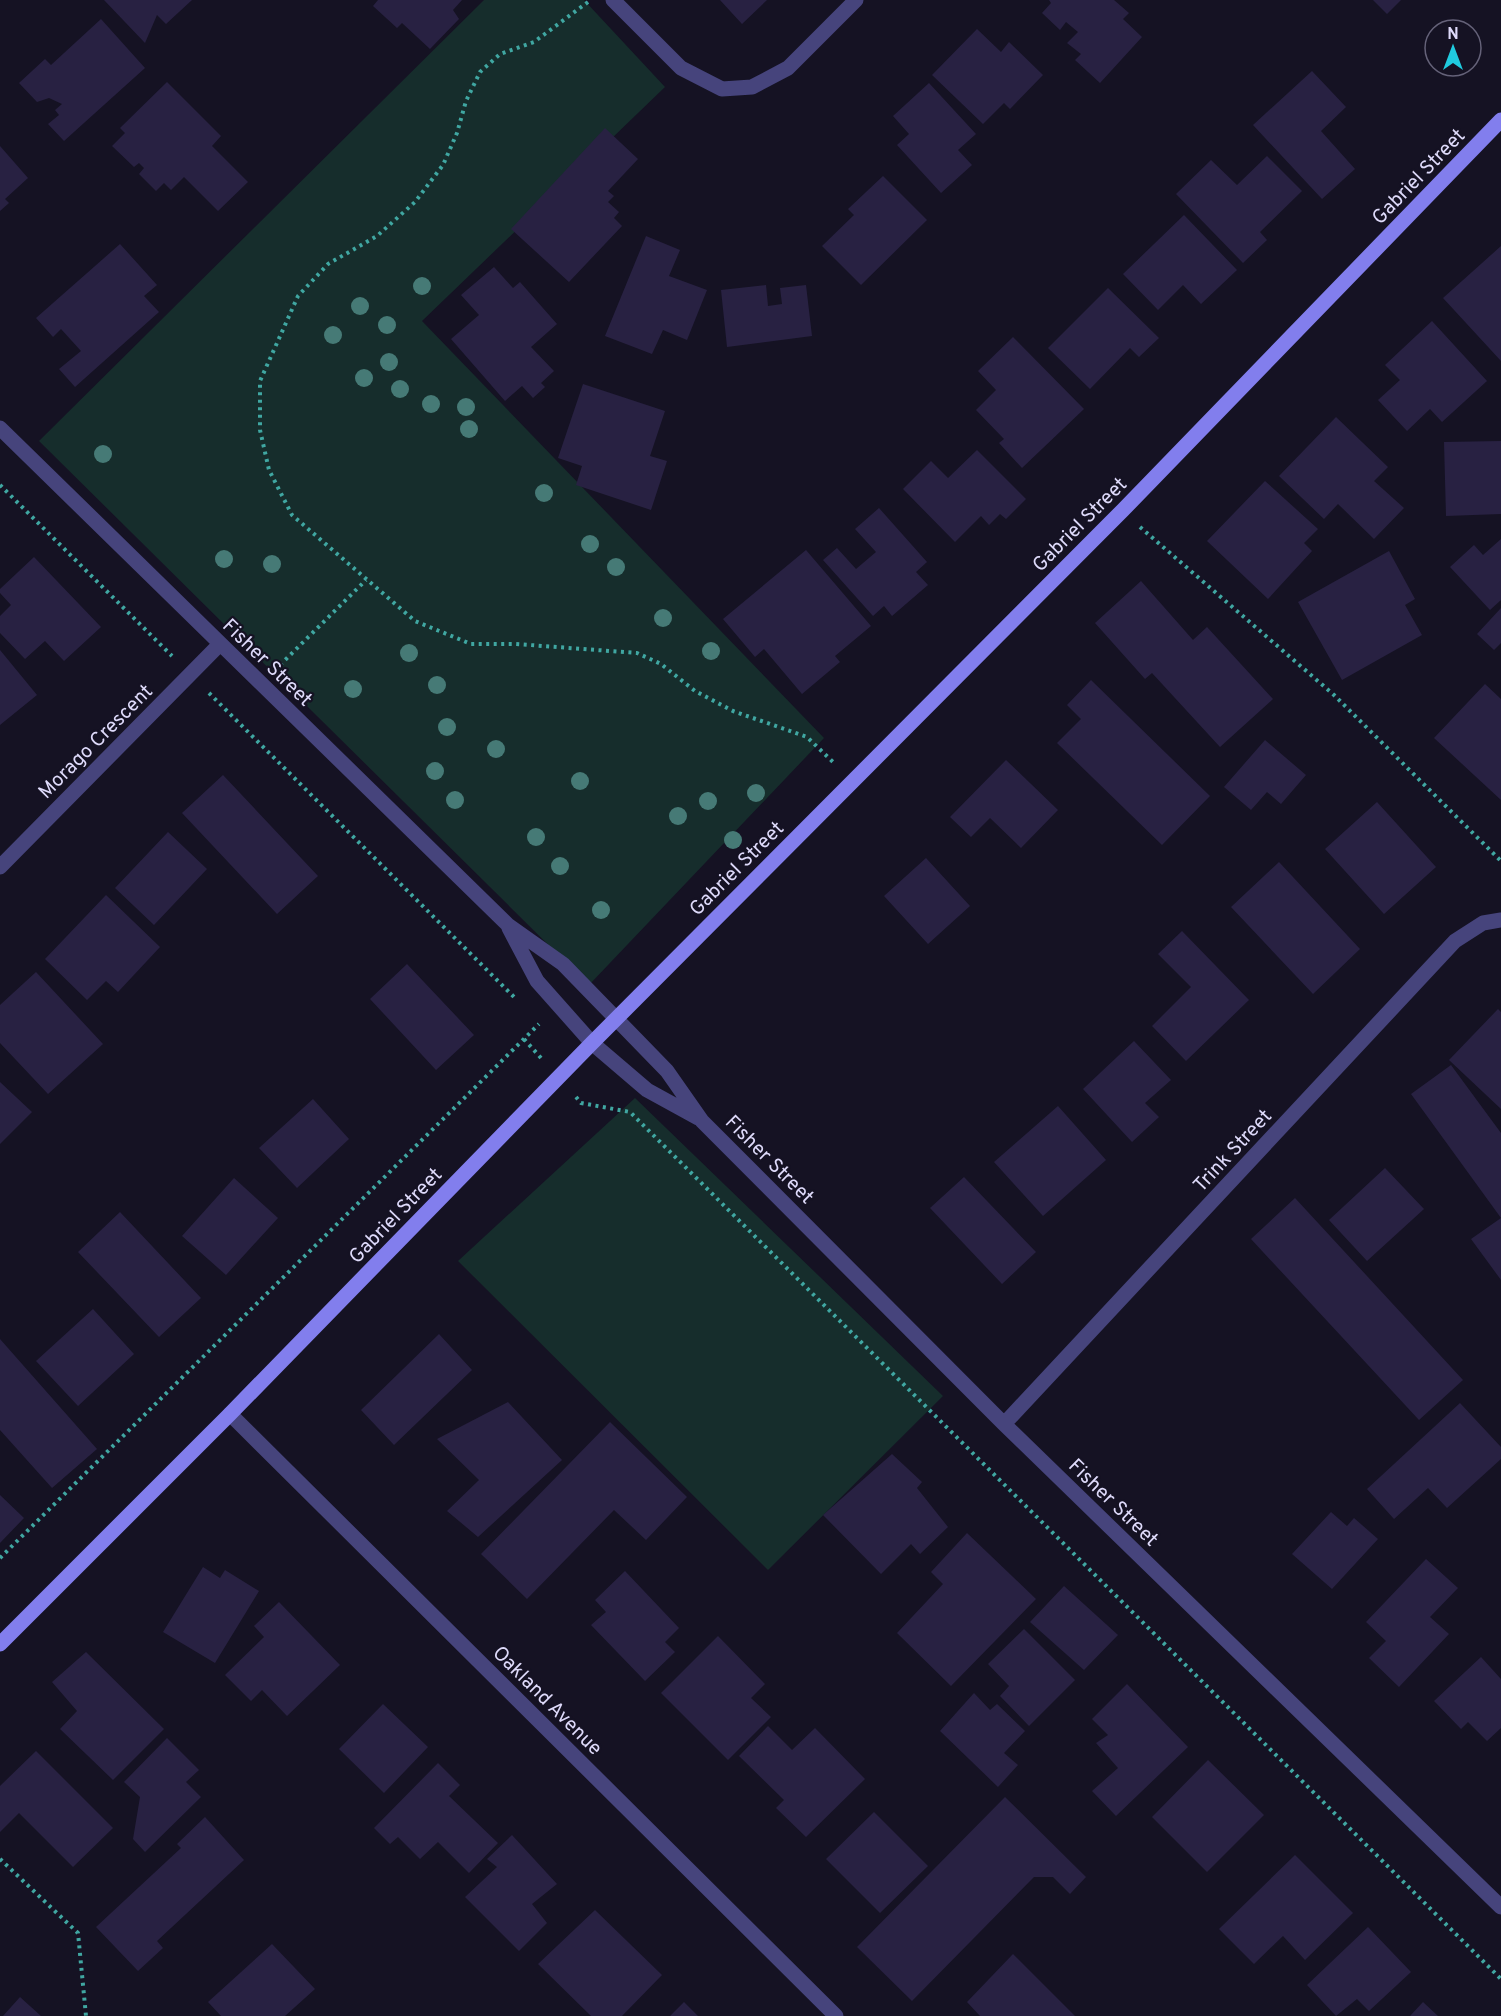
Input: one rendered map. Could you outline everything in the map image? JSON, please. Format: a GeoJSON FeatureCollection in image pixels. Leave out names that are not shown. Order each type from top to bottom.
{"type":"FeatureCollection","features":[{"type":"Feature","properties":{"kind":"street"},"geometry":{"type":"LineString","coordinates":[[613,0],[681,68],[722,88],[753,87],[788,68],[856,0]]}},
{"type":"Feature","properties":{"kind":"street","name":"Gabriel Street"},"geometry":{"type":"LineString","coordinates":[[0,1644],[231,1414],[592,1042],[1123,510],[1501,120]]}},
{"type":"Feature","properties":{"kind":"street","name":"Fisher Street"},"geometry":{"type":"LineString","coordinates":[[0,428],[219,645],[508,925],[563,964],[667,1071],[702,1121],[1004,1424],[1501,1907]]}},
{"type":"Feature","properties":{"kind":"street","name":"Morago Crescent"},"geometry":{"type":"LineString","coordinates":[[0,867],[219,645]]}},
{"type":"Feature","properties":{"kind":"street","name":"Trink Street"},"geometry":{"type":"LineString","coordinates":[[1004,1424],[1455,941],[1483,923],[1501,920]]}},
{"type":"Feature","properties":{"kind":"street","name":"Fisher Street"},"geometry":{"type":"LineString","coordinates":[[508,925],[537,981],[592,1042],[647,1090],[702,1121]]}},
{"type":"Feature","properties":{"kind":"street","name":"Oakland Avenue"},"geometry":{"type":"LineString","coordinates":[[231,1414],[836,2016]]}},
{"type":"Feature","properties":{"kind":"path"},"geometry":{"type":"LineString","coordinates":[[591,0],[534,42],[500,54],[480,72],[466,101],[457,133],[443,165],[415,202],[377,236],[328,264],[298,296],[260,381],[260,430],[269,470],[291,515],[415,621],[471,644],[526,644],[637,653],[661,664],[694,691],[733,711],[807,737],[852,781]]}},
{"type":"Feature","properties":{"kind":"path"},"geometry":{"type":"LineString","coordinates":[[0,485],[515,998]]}},
{"type":"Feature","properties":{"kind":"path"},"geometry":{"type":"LineString","coordinates":[[1123,510],[1334,695],[1501,861]]}},
{"type":"Feature","properties":{"kind":"path"},"geometry":{"type":"LineString","coordinates":[[260,685],[366,580]]}},
{"type":"Feature","properties":{"kind":"path"},"geometry":{"type":"LineString","coordinates":[[0,1558],[540,1023],[531,1015]]}},
{"type":"Feature","properties":{"kind":"path"},"geometry":{"type":"LineString","coordinates":[[630,1112],[1501,1978]]}},
{"type":"Feature","properties":{"kind":"path"},"geometry":{"type":"LineString","coordinates":[[0,1859],[78,1933],[86,2016]]}},
{"type":"Feature","properties":{"kind":"green space"},"geometry":{"type":"Polygon","coordinates":[[[484,0],[584,0],[665,87],[422,321],[824,738],[589,985],[39,441],[484,0]]]}},
{"type":"Feature","properties":{"kind":"green space"},"geometry":{"type":"Polygon","coordinates":[[[635,1098],[943,1396],[768,1570],[458,1261],[635,1098]]]}},
{"type":"Feature","properties":{"kind":"building"},"geometry":{"type":"Polygon","coordinates":[[[104,0],[192,0],[166,24],[157,15],[145,43],[104,0]]]}},
{"type":"Feature","properties":{"kind":"building"},"geometry":{"type":"Polygon","coordinates":[[[378,0],[462,0],[453,10],[459,19],[430,49],[402,23],[397,28],[373,6],[378,0]]]}},
{"type":"Feature","properties":{"kind":"building"},"geometry":{"type":"Polygon","coordinates":[[[720,0],[767,0],[742,24],[720,0]]]}},
{"type":"Feature","properties":{"kind":"building"},"geometry":{"type":"Polygon","coordinates":[[[1049,0],[1114,0],[1129,13],[1123,19],[1142,37],[1100,83],[1075,60],[1081,54],[1067,43],[1078,32],[1066,22],[1060,30],[1042,13],[1051,3],[1049,0]]]}},
{"type":"Feature","properties":{"kind":"building"},"geometry":{"type":"Polygon","coordinates":[[[1373,0],[1401,0],[1387,14],[1373,0]]]}},
{"type":"Feature","properties":{"kind":"building"},"geometry":{"type":"Polygon","coordinates":[[[101,19],[145,68],[64,141],[48,124],[59,115],[55,110],[62,104],[49,98],[37,102],[19,83],[45,59],[51,65],[101,19]]]}},
{"type":"Feature","properties":{"kind":"building"},"geometry":{"type":"Polygon","coordinates":[[[977,29],[1001,52],[1009,42],[1043,75],[1010,109],[1004,103],[983,124],[932,75],[977,29]]]}},
{"type":"Feature","properties":{"kind":"building"},"geometry":{"type":"Polygon","coordinates":[[[1312,71],[1346,107],[1321,131],[1355,169],[1322,199],[1253,125],[1312,71]]]}},
{"type":"Feature","properties":{"kind":"building"},"geometry":{"type":"Polygon","coordinates":[[[167,82],[221,136],[212,146],[248,182],[218,211],[184,177],[171,190],[164,183],[156,191],[139,174],[144,168],[139,163],[134,167],[112,146],[125,133],[120,128],[167,82]]]}},
{"type":"Feature","properties":{"kind":"building"},"geometry":{"type":"Polygon","coordinates":[[[929,83],[976,134],[958,150],[972,165],[941,193],[897,145],[909,134],[893,116],[929,83]]]}},
{"type":"Feature","properties":{"kind":"building"},"geometry":{"type":"Polygon","coordinates":[[[605,128],[638,159],[608,191],[614,196],[608,202],[619,212],[614,218],[622,226],[569,282],[511,229],[605,128]]]}},
{"type":"Feature","properties":{"kind":"building"},"geometry":{"type":"Polygon","coordinates":[[[0,146],[28,178],[5,199],[9,203],[0,211],[0,146]]]}},
{"type":"Feature","properties":{"kind":"building"},"geometry":{"type":"Polygon","coordinates":[[[1267,156],[1302,191],[1260,232],[1267,240],[1243,263],[1176,194],[1211,160],[1237,185],[1267,156]]]}},
{"type":"Feature","properties":{"kind":"building"},"geometry":{"type":"Polygon","coordinates":[[[883,176],[927,220],[861,285],[822,246],[854,215],[848,209],[883,176]]]}},
{"type":"Feature","properties":{"kind":"building"},"geometry":{"type":"Polygon","coordinates":[[[1184,215],[1237,270],[1201,304],[1183,285],[1158,310],[1123,274],[1184,215]]]}},
{"type":"Feature","properties":{"kind":"building"},"geometry":{"type":"Polygon","coordinates":[[[646,236],[680,250],[669,276],[707,290],[687,340],[663,330],[652,354],[605,336],[646,236]]]}},
{"type":"Feature","properties":{"kind":"building"},"geometry":{"type":"Polygon","coordinates":[[[120,244],[157,285],[144,296],[159,312],[75,387],[59,369],[81,351],[61,329],[53,337],[36,318],[120,244]]]}},
{"type":"Feature","properties":{"kind":"building"},"geometry":{"type":"Polygon","coordinates":[[[1501,246],[1501,361],[1443,298],[1501,246]]]}},
{"type":"Feature","properties":{"kind":"building"},"geometry":{"type":"Polygon","coordinates":[[[494,267],[513,288],[520,282],[557,324],[531,347],[554,371],[541,383],[545,387],[533,398],[522,386],[505,401],[451,339],[479,315],[461,295],[494,267]]]}},
{"type":"Feature","properties":{"kind":"building"},"geometry":{"type":"Polygon","coordinates":[[[766,285],[768,306],[782,304],[780,288],[806,285],[812,336],[727,347],[721,290],[766,285]]]}},
{"type":"Feature","properties":{"kind":"building"},"geometry":{"type":"Polygon","coordinates":[[[1108,288],[1159,338],[1139,357],[1130,348],[1090,389],[1048,348],[1108,288]]]}},
{"type":"Feature","properties":{"kind":"building"},"geometry":{"type":"Polygon","coordinates":[[[1432,321],[1487,381],[1442,422],[1430,409],[1407,431],[1378,400],[1400,380],[1385,365],[1432,321]]]}},
{"type":"Feature","properties":{"kind":"building"},"geometry":{"type":"Polygon","coordinates":[[[1013,337],[1084,409],[1022,468],[999,443],[1004,439],[976,410],[996,390],[978,371],[1013,337]]]}},
{"type":"Feature","properties":{"kind":"building"},"geometry":{"type":"Polygon","coordinates":[[[583,384],[665,411],[650,456],[667,461],[651,510],[576,485],[582,466],[558,458],[583,384]]]}},
{"type":"Feature","properties":{"kind":"building"},"geometry":{"type":"Polygon","coordinates":[[[1336,417],[1388,467],[1374,481],[1404,508],[1374,539],[1338,504],[1324,519],[1279,476],[1336,417]]]}},
{"type":"Feature","properties":{"kind":"building"},"geometry":{"type":"Polygon","coordinates":[[[1501,441],[1501,514],[1446,516],[1444,442],[1501,441]]]}},
{"type":"Feature","properties":{"kind":"building"},"geometry":{"type":"Polygon","coordinates":[[[977,450],[1026,499],[1006,519],[1000,514],[989,525],[981,516],[955,542],[903,489],[931,461],[948,478],[977,450]]]}},
{"type":"Feature","properties":{"kind":"building"},"geometry":{"type":"Polygon","coordinates":[[[1265,481],[1318,529],[1304,543],[1312,551],[1268,599],[1207,541],[1265,481]]]}},
{"type":"Feature","properties":{"kind":"building"},"geometry":{"type":"Polygon","coordinates":[[[879,508],[927,562],[916,572],[928,585],[892,616],[884,606],[873,616],[823,560],[837,548],[856,569],[876,552],[855,529],[879,508]]]}},
{"type":"Feature","properties":{"kind":"building"},"geometry":{"type":"Polygon","coordinates":[[[1501,539],[1501,600],[1490,610],[1450,567],[1474,545],[1483,555],[1501,539]]]}},
{"type":"Feature","properties":{"kind":"building"},"geometry":{"type":"Polygon","coordinates":[[[806,550],[871,626],[835,656],[840,662],[802,694],[764,649],[755,657],[723,619],[806,550]]]}},
{"type":"Feature","properties":{"kind":"building"},"geometry":{"type":"Polygon","coordinates":[[[1389,551],[1415,599],[1405,605],[1422,635],[1342,680],[1298,602],[1389,551]]]}},
{"type":"Feature","properties":{"kind":"building"},"geometry":{"type":"Polygon","coordinates":[[[34,557],[101,627],[64,661],[45,641],[25,659],[0,633],[0,616],[11,605],[0,593],[0,589],[34,557]]]}},
{"type":"Feature","properties":{"kind":"building"},"geometry":{"type":"Polygon","coordinates":[[[1141,581],[1193,640],[1207,627],[1273,699],[1220,747],[1152,673],[1145,679],[1095,623],[1141,581]]]}},
{"type":"Feature","properties":{"kind":"building"},"geometry":{"type":"Polygon","coordinates":[[[1501,608],[1501,643],[1494,650],[1477,634],[1501,608]]]}},
{"type":"Feature","properties":{"kind":"building"},"geometry":{"type":"Polygon","coordinates":[[[0,650],[37,695],[0,725],[0,650]]]}},
{"type":"Feature","properties":{"kind":"building"},"geometry":{"type":"Polygon","coordinates":[[[1091,680],[1210,796],[1162,845],[1057,743],[1081,719],[1067,705],[1091,680]]]}},
{"type":"Feature","properties":{"kind":"building"},"geometry":{"type":"Polygon","coordinates":[[[1485,684],[1501,699],[1501,800],[1434,738],[1485,684]]]}},
{"type":"Feature","properties":{"kind":"building"},"geometry":{"type":"Polygon","coordinates":[[[1265,740],[1306,775],[1281,804],[1267,792],[1251,810],[1224,787],[1265,740]]]}},
{"type":"Feature","properties":{"kind":"building"},"geometry":{"type":"Polygon","coordinates":[[[1006,760],[1058,810],[1021,848],[990,818],[971,837],[950,817],[1006,760]]]}},
{"type":"Feature","properties":{"kind":"building"},"geometry":{"type":"Polygon","coordinates":[[[223,775],[318,876],[277,914],[182,813],[223,775]]]}},
{"type":"Feature","properties":{"kind":"building"},"geometry":{"type":"Polygon","coordinates":[[[1377,802],[1436,867],[1384,914],[1325,849],[1377,802]]]}},
{"type":"Feature","properties":{"kind":"building"},"geometry":{"type":"Polygon","coordinates":[[[168,832],[207,869],[154,925],[115,888],[168,832]]]}},
{"type":"Feature","properties":{"kind":"building"},"geometry":{"type":"Polygon","coordinates":[[[926,858],[970,906],[928,944],[884,896],[926,858]]]}},
{"type":"Feature","properties":{"kind":"building"},"geometry":{"type":"Polygon","coordinates":[[[1279,862],[1360,949],[1313,994],[1231,907],[1279,862]]]}},
{"type":"Feature","properties":{"kind":"building"},"geometry":{"type":"Polygon","coordinates":[[[106,895],[160,947],[118,992],[106,981],[87,1000],[45,959],[106,895]]]}},
{"type":"Feature","properties":{"kind":"building"},"geometry":{"type":"Polygon","coordinates":[[[1182,931],[1249,1000],[1186,1061],[1152,1026],[1191,987],[1158,954],[1182,931]]]}},
{"type":"Feature","properties":{"kind":"building"},"geometry":{"type":"Polygon","coordinates":[[[407,964],[474,1035],[436,1070],[370,999],[407,964]]]}},
{"type":"Feature","properties":{"kind":"building"},"geometry":{"type":"Polygon","coordinates":[[[36,972],[103,1044],[48,1094],[0,1043],[0,1005],[36,972]]]}},
{"type":"Feature","properties":{"kind":"building"},"geometry":{"type":"Polygon","coordinates":[[[1498,1009],[1501,1012],[1501,1109],[1449,1060],[1498,1009]]]}},
{"type":"Feature","properties":{"kind":"building"},"geometry":{"type":"Polygon","coordinates":[[[1134,1041],[1171,1080],[1145,1103],[1159,1117],[1132,1142],[1083,1089],[1134,1041]]]}},
{"type":"Feature","properties":{"kind":"building"},"geometry":{"type":"Polygon","coordinates":[[[1451,1065],[1501,1133],[1501,1218],[1411,1094],[1451,1065]]]}},
{"type":"Feature","properties":{"kind":"building"},"geometry":{"type":"Polygon","coordinates":[[[0,1082],[32,1112],[0,1144],[0,1082]]]}},
{"type":"Feature","properties":{"kind":"building"},"geometry":{"type":"Polygon","coordinates":[[[313,1099],[349,1139],[297,1188],[259,1148],[313,1099]]]}},
{"type":"Feature","properties":{"kind":"building"},"geometry":{"type":"Polygon","coordinates":[[[1058,1106],[1106,1160],[1043,1216],[994,1162],[1058,1106]]]}},
{"type":"Feature","properties":{"kind":"building"},"geometry":{"type":"Polygon","coordinates":[[[1385,1168],[1424,1209],[1367,1261],[1329,1220],[1385,1168]]]}},
{"type":"Feature","properties":{"kind":"building"},"geometry":{"type":"Polygon","coordinates":[[[964,1177],[1036,1252],[1002,1284],[930,1208],[964,1177]]]}},
{"type":"Feature","properties":{"kind":"building"},"geometry":{"type":"Polygon","coordinates":[[[234,1178],[278,1218],[226,1275],[182,1236],[234,1178]]]}},
{"type":"Feature","properties":{"kind":"building"},"geometry":{"type":"Polygon","coordinates":[[[1295,1198],[1463,1380],[1419,1420],[1251,1239],[1295,1198]]]}},
{"type":"Feature","properties":{"kind":"building"},"geometry":{"type":"Polygon","coordinates":[[[120,1212],[201,1298],[159,1337],[78,1252],[120,1212]]]}},
{"type":"Feature","properties":{"kind":"building"},"geometry":{"type":"Polygon","coordinates":[[[1501,1218],[1501,1280],[1471,1239],[1501,1218]]]}},
{"type":"Feature","properties":{"kind":"building"},"geometry":{"type":"Polygon","coordinates":[[[93,1309],[134,1354],[78,1406],[36,1361],[93,1309]]]}},
{"type":"Feature","properties":{"kind":"building"},"geometry":{"type":"Polygon","coordinates":[[[439,1334],[472,1370],[394,1445],[361,1410],[439,1334]]]}},
{"type":"Feature","properties":{"kind":"building"},"geometry":{"type":"Polygon","coordinates":[[[0,1339],[97,1449],[52,1488],[0,1430],[0,1339]]]}},
{"type":"Feature","properties":{"kind":"building"},"geometry":{"type":"Polygon","coordinates":[[[508,1402],[562,1460],[478,1537],[447,1511],[479,1480],[437,1439],[508,1402]]]}},
{"type":"Feature","properties":{"kind":"building"},"geometry":{"type":"Polygon","coordinates":[[[1460,1403],[1501,1447],[1501,1459],[1447,1508],[1428,1488],[1394,1519],[1367,1489],[1460,1403]]]}},
{"type":"Feature","properties":{"kind":"building"},"geometry":{"type":"Polygon","coordinates":[[[610,1422],[687,1497],[646,1540],[614,1510],[527,1599],[481,1554],[610,1422]]]}},
{"type":"Feature","properties":{"kind":"building"},"geometry":{"type":"Polygon","coordinates":[[[892,1454],[922,1482],[917,1488],[948,1527],[920,1554],[911,1544],[881,1574],[823,1515],[892,1454]]]}},
{"type":"Feature","properties":{"kind":"building"},"geometry":{"type":"Polygon","coordinates":[[[0,1495],[24,1518],[0,1543],[0,1495]]]}},
{"type":"Feature","properties":{"kind":"building"},"geometry":{"type":"Polygon","coordinates":[[[1331,1512],[1347,1526],[1354,1518],[1378,1539],[1332,1589],[1292,1554],[1331,1512]]]}},
{"type":"Feature","properties":{"kind":"building"},"geometry":{"type":"Polygon","coordinates":[[[967,1533],[1036,1599],[951,1686],[897,1633],[943,1584],[931,1572],[967,1533]]]}},
{"type":"Feature","properties":{"kind":"building"},"geometry":{"type":"Polygon","coordinates":[[[1426,1559],[1458,1588],[1430,1617],[1449,1634],[1399,1687],[1369,1658],[1386,1641],[1366,1622],[1426,1559]]]}},
{"type":"Feature","properties":{"kind":"building"},"geometry":{"type":"Polygon","coordinates":[[[203,1567],[220,1578],[225,1570],[259,1591],[215,1663],[163,1632],[203,1567]]]}},
{"type":"Feature","properties":{"kind":"building"},"geometry":{"type":"Polygon","coordinates":[[[625,1571],[679,1628],[665,1642],[675,1652],[645,1681],[591,1625],[606,1612],[595,1600],[625,1571]]]}},
{"type":"Feature","properties":{"kind":"building"},"geometry":{"type":"Polygon","coordinates":[[[1064,1586],[1118,1635],[1084,1670],[1030,1622],[1064,1586]]]}},
{"type":"Feature","properties":{"kind":"building"},"geometry":{"type":"Polygon","coordinates":[[[279,1602],[340,1665],[287,1716],[262,1690],[251,1701],[225,1675],[264,1637],[254,1626],[279,1602]]]}},
{"type":"Feature","properties":{"kind":"building"},"geometry":{"type":"Polygon","coordinates":[[[1024,1629],[1075,1680],[1029,1726],[1000,1696],[1009,1686],[988,1664],[1024,1629]]]}},
{"type":"Feature","properties":{"kind":"building"},"geometry":{"type":"Polygon","coordinates":[[[718,1636],[765,1684],[751,1698],[771,1717],[728,1760],[661,1693],[718,1636]]]}},
{"type":"Feature","properties":{"kind":"building"},"geometry":{"type":"Polygon","coordinates":[[[86,1652],[164,1729],[113,1780],[60,1729],[77,1711],[52,1682],[86,1652]]]}},
{"type":"Feature","properties":{"kind":"building"},"geometry":{"type":"Polygon","coordinates":[[[1481,1657],[1501,1679],[1501,1728],[1487,1741],[1468,1722],[1461,1729],[1434,1701],[1481,1657]]]}},
{"type":"Feature","properties":{"kind":"building"},"geometry":{"type":"Polygon","coordinates":[[[1127,1684],[1188,1747],[1116,1816],[1092,1791],[1118,1768],[1096,1743],[1108,1735],[1092,1719],[1127,1684]]]}},
{"type":"Feature","properties":{"kind":"building"},"geometry":{"type":"Polygon","coordinates":[[[974,1693],[990,1710],[997,1704],[1025,1731],[1004,1753],[1018,1765],[998,1787],[940,1731],[974,1693]]]}},
{"type":"Feature","properties":{"kind":"building"},"geometry":{"type":"Polygon","coordinates":[[[383,1704],[428,1747],[384,1793],[339,1749],[383,1704]]]}},
{"type":"Feature","properties":{"kind":"building"},"geometry":{"type":"Polygon","coordinates":[[[768,1726],[792,1750],[815,1728],[865,1779],[806,1837],[776,1808],[784,1800],[739,1756],[768,1726]]]}},
{"type":"Feature","properties":{"kind":"building"},"geometry":{"type":"Polygon","coordinates":[[[167,1738],[199,1770],[186,1782],[201,1797],[145,1852],[133,1839],[140,1797],[124,1782],[167,1738]]]}},
{"type":"Feature","properties":{"kind":"building"},"geometry":{"type":"Polygon","coordinates":[[[36,1751],[113,1828],[73,1867],[19,1813],[0,1832],[0,1786],[36,1751]]]}},
{"type":"Feature","properties":{"kind":"building"},"geometry":{"type":"Polygon","coordinates":[[[1208,1760],[1264,1815],[1207,1872],[1152,1817],[1208,1760]]]}},
{"type":"Feature","properties":{"kind":"building"},"geometry":{"type":"Polygon","coordinates":[[[438,1763],[460,1785],[449,1796],[498,1843],[469,1873],[438,1842],[420,1859],[398,1837],[390,1844],[374,1828],[438,1763]]]}},
{"type":"Feature","properties":{"kind":"building"},"geometry":{"type":"Polygon","coordinates":[[[1005,1797],[1086,1877],[1070,1894],[1053,1877],[1034,1877],[912,2001],[857,1947],[1005,1797]]]}},
{"type":"Feature","properties":{"kind":"building"},"geometry":{"type":"Polygon","coordinates":[[[874,1812],[928,1866],[880,1913],[826,1859],[874,1812]]]}},
{"type":"Feature","properties":{"kind":"building"},"geometry":{"type":"Polygon","coordinates":[[[205,1817],[244,1860],[157,1941],[163,1948],[138,1971],[96,1927],[181,1848],[177,1844],[205,1817]]]}},
{"type":"Feature","properties":{"kind":"building"},"geometry":{"type":"Polygon","coordinates":[[[512,1835],[557,1884],[532,1904],[547,1923],[519,1951],[465,1897],[497,1867],[487,1859],[512,1835]]]}},
{"type":"Feature","properties":{"kind":"building"},"geometry":{"type":"Polygon","coordinates":[[[1295,1855],[1353,1913],[1305,1960],[1283,1936],[1254,1964],[1219,1929],[1295,1855]]]}},
{"type":"Feature","properties":{"kind":"building"},"geometry":{"type":"Polygon","coordinates":[[[595,1910],[662,1975],[622,2016],[591,2016],[538,1964],[595,1910]]]}},
{"type":"Feature","properties":{"kind":"building"},"geometry":{"type":"Polygon","coordinates":[[[1368,1927],[1411,1972],[1369,2011],[1357,1999],[1336,2016],[1307,1985],[1368,1927]]]}},
{"type":"Feature","properties":{"kind":"building"},"geometry":{"type":"Polygon","coordinates":[[[272,1944],[315,1989],[285,2016],[221,2016],[208,2002],[272,1944]]]}},
{"type":"Feature","properties":{"kind":"building"},"geometry":{"type":"Polygon","coordinates":[[[1013,1954],[1075,2016],[980,2016],[967,2002],[1013,1954]]]}},
{"type":"Feature","properties":{"kind":"building"},"geometry":{"type":"Polygon","coordinates":[[[20,1997],[41,2016],[3,2016],[20,1997]]]}},
{"type":"Feature","properties":{"kind":"building"},"geometry":{"type":"Polygon","coordinates":[[[684,2002],[698,2016],[670,2016],[684,2002]]]}},
{"type":"Feature","properties":{"kind":"building"},"geometry":{"type":"Polygon","coordinates":[[[1423,2002],[1438,2016],[1410,2016],[1423,2002]]]}}]}
